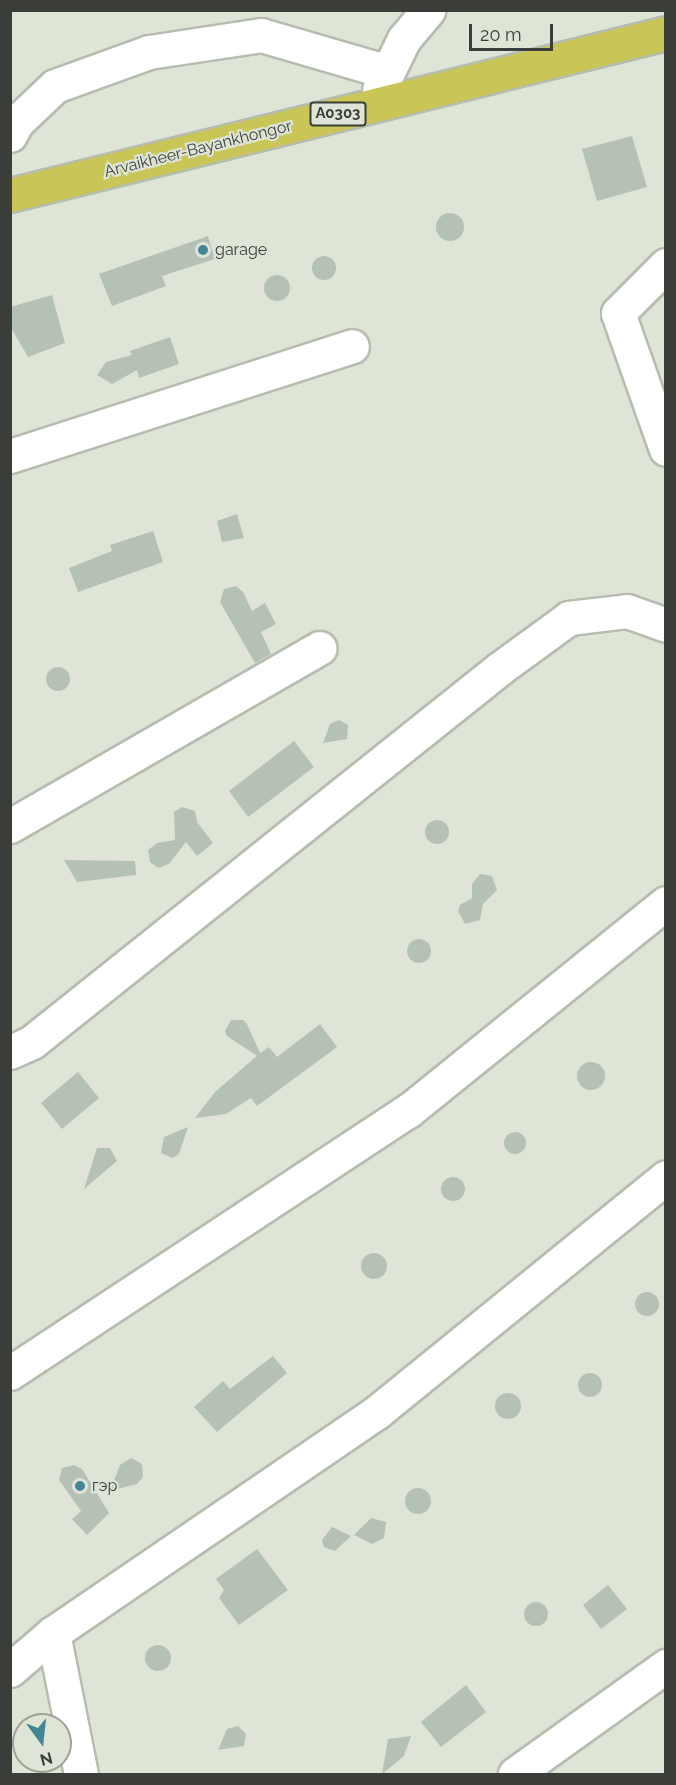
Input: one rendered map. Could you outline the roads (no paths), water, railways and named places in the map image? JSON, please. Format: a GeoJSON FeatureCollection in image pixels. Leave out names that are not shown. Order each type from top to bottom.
{"type":"FeatureCollection","features":[{"type":"Feature","properties":{"kind":"highway","name":"Arvaikheer-Bayankhongor"},"geometry":{"type":"LineString","coordinates":[[10,195],[666,33]]}},
{"type":"Feature","properties":{"kind":"street"},"geometry":{"type":"LineString","coordinates":[[372,105],[404,39],[428,10]]}},
{"type":"Feature","properties":{"kind":"street"},"geometry":{"type":"LineString","coordinates":[[13,127],[55,86],[149,52],[261,35],[388,72]]}},
{"type":"Feature","properties":{"kind":"street"},"geometry":{"type":"LineString","coordinates":[[666,265],[618,313],[666,448]]}},
{"type":"Feature","properties":{"kind":"street"},"geometry":{"type":"LineString","coordinates":[[10,456],[352,346]]}},
{"type":"Feature","properties":{"kind":"street"},"geometry":{"type":"LineString","coordinates":[[10,1052],[32,1042],[499,669],[569,618],[627,611],[666,625]]}},
{"type":"Feature","properties":{"kind":"street"},"geometry":{"type":"LineString","coordinates":[[10,826],[319,648]]}},
{"type":"Feature","properties":{"kind":"street"},"geometry":{"type":"LineString","coordinates":[[10,1373],[408,1111],[666,903]]}},
{"type":"Feature","properties":{"kind":"street"},"geometry":{"type":"LineString","coordinates":[[10,1670],[53,1633],[377,1412],[666,1177]]}},
{"type":"Feature","properties":{"kind":"street"},"geometry":{"type":"LineString","coordinates":[[53,1633],[81,1774]]}},
{"type":"Feature","properties":{"kind":"street"},"geometry":{"type":"LineString","coordinates":[[515,1774],[666,1666]]}},
{"type":"Feature","properties":{"kind":"place","name":"garage"},"geometry":{"type":"Point","coordinates":[203,250]}},
{"type":"Feature","properties":{"kind":"place","name":"гэр"},"geometry":{"type":"Point","coordinates":[80,1486]}}]}
